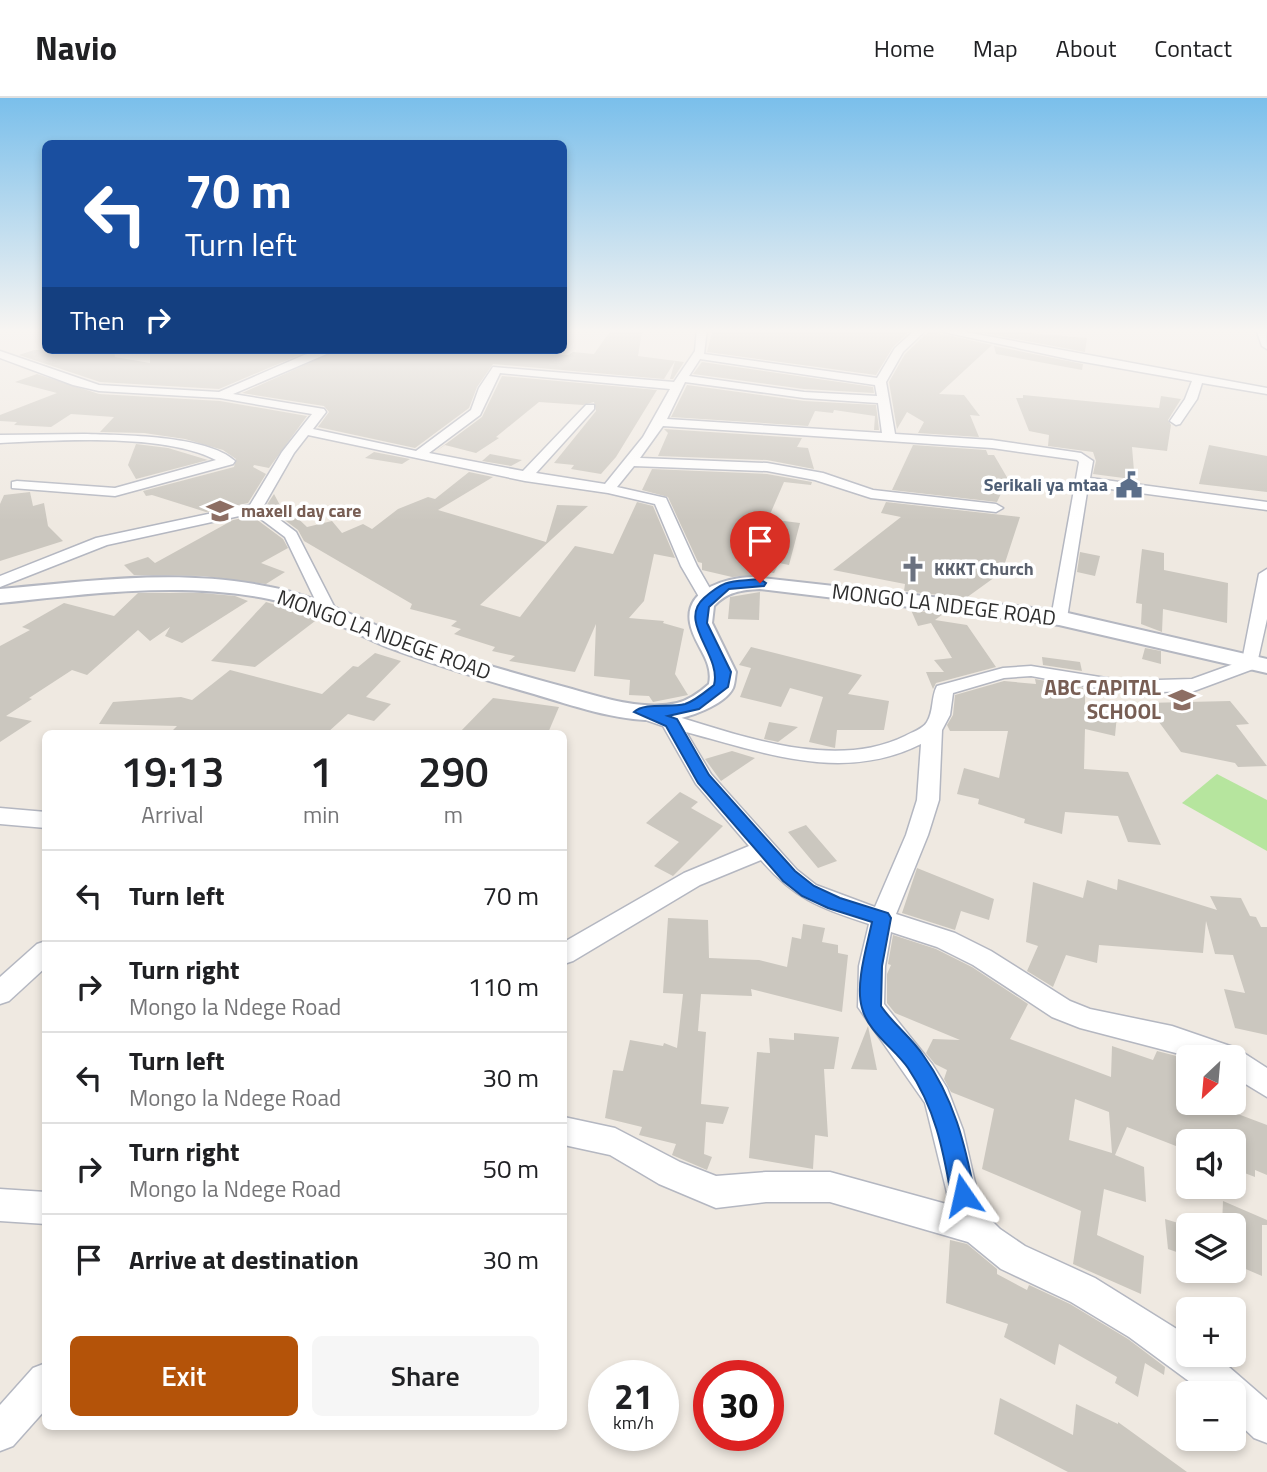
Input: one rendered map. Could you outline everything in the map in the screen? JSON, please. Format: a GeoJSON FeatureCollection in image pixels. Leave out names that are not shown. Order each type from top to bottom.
{"type":"FeatureCollection","features":[{"type":"Feature","properties":{"kind":"street"},"geometry":{"type":"LineString","coordinates":[[0,582],[75,548],[166,526],[221,519],[255,508],[288,452],[320,412],[220,395],[193,393]]}},
{"type":"Feature","properties":{"kind":"street"},"geometry":{"type":"LineString","coordinates":[[220,395],[224,393]]}},
{"type":"Feature","properties":{"kind":"street"},"geometry":{"type":"LineString","coordinates":[[420,454],[476,412],[483,393]]}},
{"type":"Feature","properties":{"kind":"street"},"geometry":{"type":"LineString","coordinates":[[608,489],[632,462],[659,422],[673,393]]}},
{"type":"Feature","properties":{"kind":"street"},"geometry":{"type":"LineString","coordinates":[[786,393],[881,400]]}},
{"type":"Feature","properties":{"kind":"street"},"geometry":{"type":"LineString","coordinates":[[881,393],[889,436]]}},
{"type":"Feature","properties":{"kind":"street"},"geometry":{"type":"LineString","coordinates":[[1176,421],[1193,393]]}},
{"type":"Feature","properties":{"kind":"street"},"geometry":{"type":"LineString","coordinates":[[525,477],[590,407]]}},
{"type":"Feature","properties":{"kind":"street"},"geometry":{"type":"LineString","coordinates":[[659,422],[992,444],[1068,454],[1086,461],[1059,618]]}},
{"type":"Feature","properties":{"kind":"street"},"geometry":{"type":"LineString","coordinates":[[304,431],[525,477],[652,498],[664,504],[689,566],[708,599]]}},
{"type":"Feature","properties":{"kind":"street"},"geometry":{"type":"LineString","coordinates":[[0,439],[116,438],[194,447],[227,459],[225,462],[115,492],[17,485]]}},
{"type":"Feature","properties":{"kind":"street"},"geometry":{"type":"LineString","coordinates":[[632,462],[767,467],[810,474],[871,494],[996,509]]}},
{"type":"Feature","properties":{"kind":"street"},"geometry":{"type":"LineString","coordinates":[[1081,481],[1267,506]]}},
{"type":"Feature","properties":{"kind":"street"},"geometry":{"type":"LineString","coordinates":[[255,508],[291,536],[329,612]]}},
{"type":"Feature","properties":{"kind":"street"},"geometry":{"type":"LineString","coordinates":[[641,712],[671,723],[804,756],[831,759],[881,754],[909,743],[932,729],[938,721],[944,690],[1003,673],[1031,671],[1143,689],[1194,685],[1259,665],[1267,574]]}},
{"type":"Feature","properties":{"kind":"street","name":"MONGO LA NDEGE ROAD"},"geometry":{"type":"LineString","coordinates":[[0,596],[80,588],[163,586],[243,589],[273,594],[329,612],[461,666],[610,707],[641,712],[672,712],[694,706],[721,687],[724,672],[701,623],[703,606],[725,586],[760,583],[1059,618],[1259,665]]}},
{"type":"Feature","properties":{"kind":"street"},"geometry":{"type":"LineString","coordinates":[[671,723],[703,779],[767,848],[789,876],[808,891],[834,903],[964,948],[1061,1009],[1089,1020],[1192,1045]]}},
{"type":"Feature","properties":{"kind":"street"},"geometry":{"type":"LineString","coordinates":[[932,729],[928,800],[917,835],[882,918],[872,966],[871,1007],[915,1060],[937,1097],[951,1134],[963,1195],[978,1229],[1007,1255],[1080,1289],[1147,1328],[1219,1381]]}},
{"type":"Feature","properties":{"kind":"street"},"geometry":{"type":"LineString","coordinates":[[0,816],[42,820]]}},
{"type":"Feature","properties":{"kind":"street"},"geometry":{"type":"LineString","coordinates":[[567,952],[692,879],[767,848]]}},
{"type":"Feature","properties":{"kind":"street"},"geometry":{"type":"LineString","coordinates":[[0,993],[42,955]]}},
{"type":"Feature","properties":{"kind":"street"},"geometry":{"type":"LineString","coordinates":[[1246,1069],[1267,1084]]}},
{"type":"Feature","properties":{"kind":"street"},"geometry":{"type":"LineString","coordinates":[[567,1133],[615,1142],[670,1173],[716,1192],[766,1187],[830,1187],[978,1229]]}},
{"type":"Feature","properties":{"kind":"street"},"geometry":{"type":"LineString","coordinates":[[0,1205],[42,1208]]}},
{"type":"Feature","properties":{"kind":"street"},"geometry":{"type":"LineString","coordinates":[[0,1433],[42,1386]]}},
{"type":"Feature","properties":{"kind":"street"},"geometry":{"type":"LineString","coordinates":[[1246,1406],[1267,1425]]}},
{"type":"Feature","properties":{"kind":"green space"},"geometry":{"type":"Polygon","coordinates":[[[1217,774],[1267,800],[1267,851],[1182,803],[1217,774]]]}},
{"type":"Feature","properties":{"kind":"building"},"geometry":{"type":"Polygon","coordinates":[[[57,393],[96,393],[220,401],[307,416],[269,468],[254,465],[253,467],[266,474],[248,503],[206,512],[152,495],[146,496],[143,491],[234,467],[236,459],[223,450],[185,439],[144,433],[100,432],[114,417],[71,414],[51,427],[14,425],[17,422],[0,421],[0,415],[57,393]]]}},
{"type":"Feature","properties":{"kind":"building"},"geometry":{"type":"Polygon","coordinates":[[[243,393],[475,393],[469,408],[415,448],[318,427],[329,412],[324,406],[243,393]]]}},
{"type":"Feature","properties":{"kind":"building"},"geometry":{"type":"Polygon","coordinates":[[[494,393],[655,393],[616,457],[601,474],[571,469],[574,465],[554,463],[596,411],[594,402],[583,405],[539,402],[496,437],[499,438],[476,453],[445,445],[435,452],[482,417],[494,393]]]}},
{"type":"Feature","properties":{"kind":"building"},"geometry":{"type":"Polygon","coordinates":[[[683,393],[746,393],[804,401],[876,405],[879,430],[874,430],[875,416],[834,410],[833,413],[815,411],[808,426],[671,417],[683,393]]]}},
{"type":"Feature","properties":{"kind":"building"},"geometry":{"type":"Polygon","coordinates":[[[891,393],[964,395],[980,416],[970,415],[979,437],[918,433],[924,422],[907,412],[897,429],[891,393]]]}},
{"type":"Feature","properties":{"kind":"building"},"geometry":{"type":"Polygon","coordinates":[[[1023,395],[1159,408],[1161,396],[1181,399],[1168,420],[1171,425],[1167,451],[1132,447],[1134,471],[1128,471],[1131,479],[1093,474],[1096,461],[1093,452],[1048,446],[1049,435],[1029,431],[1016,398],[1023,398],[1023,395]]]}},
{"type":"Feature","properties":{"kind":"building"},"geometry":{"type":"Polygon","coordinates":[[[664,429],[802,438],[797,447],[808,448],[814,469],[767,460],[658,456],[668,433],[664,429]]]}},
{"type":"Feature","properties":{"kind":"building"},"geometry":{"type":"Polygon","coordinates":[[[136,444],[168,448],[208,460],[136,479],[128,465],[136,444]]]}},
{"type":"Feature","properties":{"kind":"building"},"geometry":{"type":"Polygon","coordinates":[[[913,445],[986,450],[988,455],[994,455],[1008,479],[997,502],[892,490],[913,445]]]}},
{"type":"Feature","properties":{"kind":"building"},"geometry":{"type":"Polygon","coordinates":[[[1209,445],[1267,456],[1267,492],[1199,484],[1209,445]]]}},
{"type":"Feature","properties":{"kind":"building"},"geometry":{"type":"Polygon","coordinates":[[[374,452],[410,459],[402,464],[365,458],[374,452]]]}},
{"type":"Feature","properties":{"kind":"building"},"geometry":{"type":"Polygon","coordinates":[[[490,454],[522,460],[511,466],[482,461],[490,454]]]}},
{"type":"Feature","properties":{"kind":"building"},"geometry":{"type":"Polygon","coordinates":[[[652,469],[767,474],[812,482],[811,485],[784,482],[768,519],[800,523],[789,565],[779,563],[774,573],[761,571],[761,575],[732,577],[702,570],[702,563],[698,562],[668,497],[642,490],[652,469]]]}},
{"type":"Feature","properties":{"kind":"building"},"geometry":{"type":"Polygon","coordinates":[[[469,472],[493,477],[438,510],[546,542],[557,505],[588,506],[480,605],[520,617],[575,546],[613,554],[637,502],[653,506],[675,558],[654,554],[644,601],[629,618],[664,621],[663,623],[684,629],[675,674],[688,695],[653,702],[649,696],[629,695],[630,680],[594,676],[596,624],[575,672],[509,661],[515,656],[492,651],[495,647],[454,634],[461,629],[451,626],[457,621],[410,609],[412,604],[304,541],[298,530],[266,506],[274,494],[282,509],[287,508],[307,527],[332,521],[342,533],[363,524],[372,529],[398,509],[428,497],[435,499],[469,472]]]}},
{"type":"Feature","properties":{"kind":"building"},"geometry":{"type":"Polygon","coordinates":[[[30,492],[33,506],[44,503],[48,526],[63,541],[0,561],[0,504],[4,495],[30,492]]]}},
{"type":"Feature","properties":{"kind":"building"},"geometry":{"type":"Polygon","coordinates":[[[886,502],[1020,517],[1002,572],[966,598],[904,591],[905,584],[833,570],[901,517],[881,513],[886,502]]]}},
{"type":"Feature","properties":{"kind":"building"},"geometry":{"type":"Polygon","coordinates":[[[252,516],[283,539],[288,548],[261,563],[285,572],[266,584],[203,576],[134,575],[124,565],[148,557],[155,563],[233,520],[252,516]]]}},
{"type":"Feature","properties":{"kind":"building"},"geometry":{"type":"Polygon","coordinates":[[[1142,549],[1164,553],[1164,570],[1228,583],[1227,623],[1163,609],[1162,632],[1141,624],[1142,604],[1136,603],[1142,549]]]}},
{"type":"Feature","properties":{"kind":"building"},"geometry":{"type":"Polygon","coordinates":[[[1080,552],[1100,556],[1095,576],[1077,572],[1080,552]]]}},
{"type":"Feature","properties":{"kind":"building"},"geometry":{"type":"Polygon","coordinates":[[[760,592],[759,620],[728,619],[730,597],[760,592]]]}},
{"type":"Feature","properties":{"kind":"building"},"geometry":{"type":"Polygon","coordinates":[[[138,593],[202,593],[235,596],[248,601],[182,643],[165,636],[170,627],[150,641],[138,630],[87,675],[72,670],[6,716],[32,721],[0,742],[0,646],[30,630],[22,627],[64,603],[114,616],[138,593]]]}},
{"type":"Feature","properties":{"kind":"building"},"geometry":{"type":"Polygon","coordinates":[[[266,602],[319,618],[255,667],[211,661],[266,602]]]}},
{"type":"Feature","properties":{"kind":"building"},"geometry":{"type":"Polygon","coordinates":[[[911,610],[943,614],[935,620],[967,625],[996,667],[936,683],[933,689],[926,672],[944,672],[934,660],[952,658],[931,623],[918,626],[911,610]]]}},
{"type":"Feature","properties":{"kind":"building"},"geometry":{"type":"Polygon","coordinates":[[[751,647],[862,675],[848,694],[889,701],[884,730],[837,730],[835,748],[809,742],[823,697],[790,688],[781,707],[740,697],[751,668],[739,665],[751,647]]]}},
{"type":"Feature","properties":{"kind":"building"},"geometry":{"type":"Polygon","coordinates":[[[1145,648],[1161,651],[1161,664],[1142,659],[1145,648]]]}},
{"type":"Feature","properties":{"kind":"building"},"geometry":{"type":"Polygon","coordinates":[[[375,653],[401,661],[366,697],[391,704],[374,721],[348,714],[330,730],[173,730],[177,726],[99,724],[113,702],[181,697],[192,700],[230,670],[322,694],[353,666],[358,667],[375,653]]]}},
{"type":"Feature","properties":{"kind":"building"},"geometry":{"type":"Polygon","coordinates":[[[1042,657],[1080,662],[1082,671],[1043,665],[1042,657]]]}},
{"type":"Feature","properties":{"kind":"building"},"geometry":{"type":"Polygon","coordinates":[[[1035,679],[1085,688],[1085,707],[1117,715],[1115,736],[1085,729],[1084,769],[1128,772],[1161,845],[1128,842],[1118,816],[1065,812],[1062,834],[1024,823],[1025,819],[978,804],[979,799],[957,794],[964,768],[999,778],[1008,731],[950,731],[947,725],[953,715],[955,695],[1004,681],[1036,684],[1035,679]]]}},
{"type":"Feature","properties":{"kind":"building"},"geometry":{"type":"Polygon","coordinates":[[[493,698],[559,707],[549,730],[462,730],[493,698]]]}},
{"type":"Feature","properties":{"kind":"building"},"geometry":{"type":"Polygon","coordinates":[[[1230,701],[1249,724],[1236,725],[1267,766],[1238,767],[1235,763],[1181,752],[1145,703],[1230,701]]]}},
{"type":"Feature","properties":{"kind":"building"},"geometry":{"type":"Polygon","coordinates":[[[769,722],[798,727],[778,742],[764,739],[769,722]]]}},
{"type":"Feature","properties":{"kind":"building"},"geometry":{"type":"Polygon","coordinates":[[[732,751],[755,758],[721,781],[705,759],[732,751]]]}},
{"type":"Feature","properties":{"kind":"building"},"geometry":{"type":"Polygon","coordinates":[[[680,792],[698,802],[691,808],[723,826],[673,876],[654,866],[679,842],[646,823],[680,792]]]}},
{"type":"Feature","properties":{"kind":"building"},"geometry":{"type":"Polygon","coordinates":[[[806,825],[837,861],[818,868],[788,832],[806,825]]]}},
{"type":"Feature","properties":{"kind":"building"},"geometry":{"type":"Polygon","coordinates":[[[917,868],[994,899],[989,920],[961,911],[955,930],[902,913],[917,868]]]}},
{"type":"Feature","properties":{"kind":"building"},"geometry":{"type":"Polygon","coordinates":[[[1118,879],[1217,910],[1210,896],[1241,898],[1250,916],[1256,917],[1261,927],[1267,927],[1267,1035],[1235,1028],[1224,989],[1245,993],[1233,955],[1215,954],[1206,921],[1203,953],[1099,945],[1097,963],[1066,955],[1053,987],[1027,971],[1038,946],[1026,942],[1033,882],[1083,898],[1087,880],[1117,890],[1118,879]]]}},
{"type":"Feature","properties":{"kind":"building"},"geometry":{"type":"Polygon","coordinates":[[[668,918],[708,920],[709,958],[759,960],[787,967],[792,937],[801,939],[803,924],[825,928],[822,942],[838,945],[838,953],[848,955],[842,1012],[751,989],[752,996],[701,994],[698,1031],[706,1032],[701,1104],[729,1107],[723,1124],[706,1122],[704,1154],[712,1157],[707,1170],[672,1155],[676,1144],[639,1135],[642,1127],[605,1118],[613,1070],[623,1071],[630,1040],[663,1046],[664,1043],[677,1048],[683,994],[663,993],[668,918]]]}},
{"type":"Feature","properties":{"kind":"building"},"geometry":{"type":"Polygon","coordinates":[[[893,935],[936,949],[972,967],[1028,1004],[1010,1039],[1111,1077],[1112,1046],[1153,1060],[1157,1051],[1176,1056],[1176,1115],[1240,1115],[1267,1125],[1267,1175],[1255,1170],[1255,1177],[1246,1174],[1246,1129],[1176,1129],[1176,1146],[1127,1127],[1115,1155],[1144,1167],[1146,1202],[1104,1189],[1097,1235],[1144,1256],[1141,1294],[1073,1264],[1081,1211],[982,1169],[994,1109],[951,1092],[944,1079],[947,1070],[935,1064],[926,1053],[933,1039],[960,1040],[895,1013],[887,1003],[887,974],[891,965],[888,964],[893,935]],[[1075,1099],[1069,1140],[1112,1153],[1109,1112],[1075,1099]]]}},
{"type":"Feature","properties":{"kind":"building"},"geometry":{"type":"Polygon","coordinates":[[[868,1026],[877,1070],[851,1069],[868,1026]]]}},
{"type":"Feature","properties":{"kind":"building"},"geometry":{"type":"Polygon","coordinates":[[[794,1033],[839,1037],[834,1069],[824,1069],[828,1137],[815,1135],[813,1169],[749,1158],[757,1052],[770,1053],[769,1038],[794,1040],[794,1033]]]}},
{"type":"Feature","properties":{"kind":"building"},"geometry":{"type":"Polygon","coordinates":[[[1223,1201],[1267,1220],[1267,1225],[1262,1225],[1262,1276],[1246,1269],[1246,1213],[1222,1213],[1223,1201]]]}},
{"type":"Feature","properties":{"kind":"building"},"geometry":{"type":"Polygon","coordinates":[[[1165,1219],[1176,1222],[1176,1252],[1168,1249],[1165,1219]]]}},
{"type":"Feature","properties":{"kind":"building"},"geometry":{"type":"Polygon","coordinates":[[[950,1240],[967,1244],[997,1269],[997,1274],[1027,1290],[1029,1285],[1070,1304],[1128,1339],[1165,1367],[1164,1375],[1145,1363],[1138,1397],[1115,1383],[1117,1377],[1059,1344],[1055,1365],[1004,1337],[1008,1324],[946,1303],[950,1240]]]}},
{"type":"Feature","properties":{"kind":"building"},"geometry":{"type":"Polygon","coordinates":[[[1000,1398],[1073,1435],[1076,1404],[1118,1422],[1187,1472],[1068,1472],[994,1434],[1000,1398]]]}},
{"type":"Feature","properties":{"kind":"place","name":"Serikali ya mtaa"},"geometry":{"type":"Point","coordinates":[1129,485]}},
{"type":"Feature","properties":{"kind":"place","name":"maxell day care"},"geometry":{"type":"Point","coordinates":[220,511]}},
{"type":"Feature","properties":{"kind":"place","name":"KKKT Church"},"geometry":{"type":"Point","coordinates":[913,569]}},
{"type":"Feature","properties":{"kind":"place","name":"ABC CAPITAL SCHOOL"},"geometry":{"type":"Point","coordinates":[1182,700]}},
{"type":"Feature","properties":{"kind":"route"},"geometry":{"type":"LineString","coordinates":[[760,583],[725,586],[703,606],[701,623],[724,672],[721,687],[694,706],[672,712],[641,712],[671,723],[703,779],[767,848],[789,876],[808,891],[834,903],[882,918],[872,966],[871,1007],[915,1060],[937,1097],[951,1134],[963,1195]]}}]}
